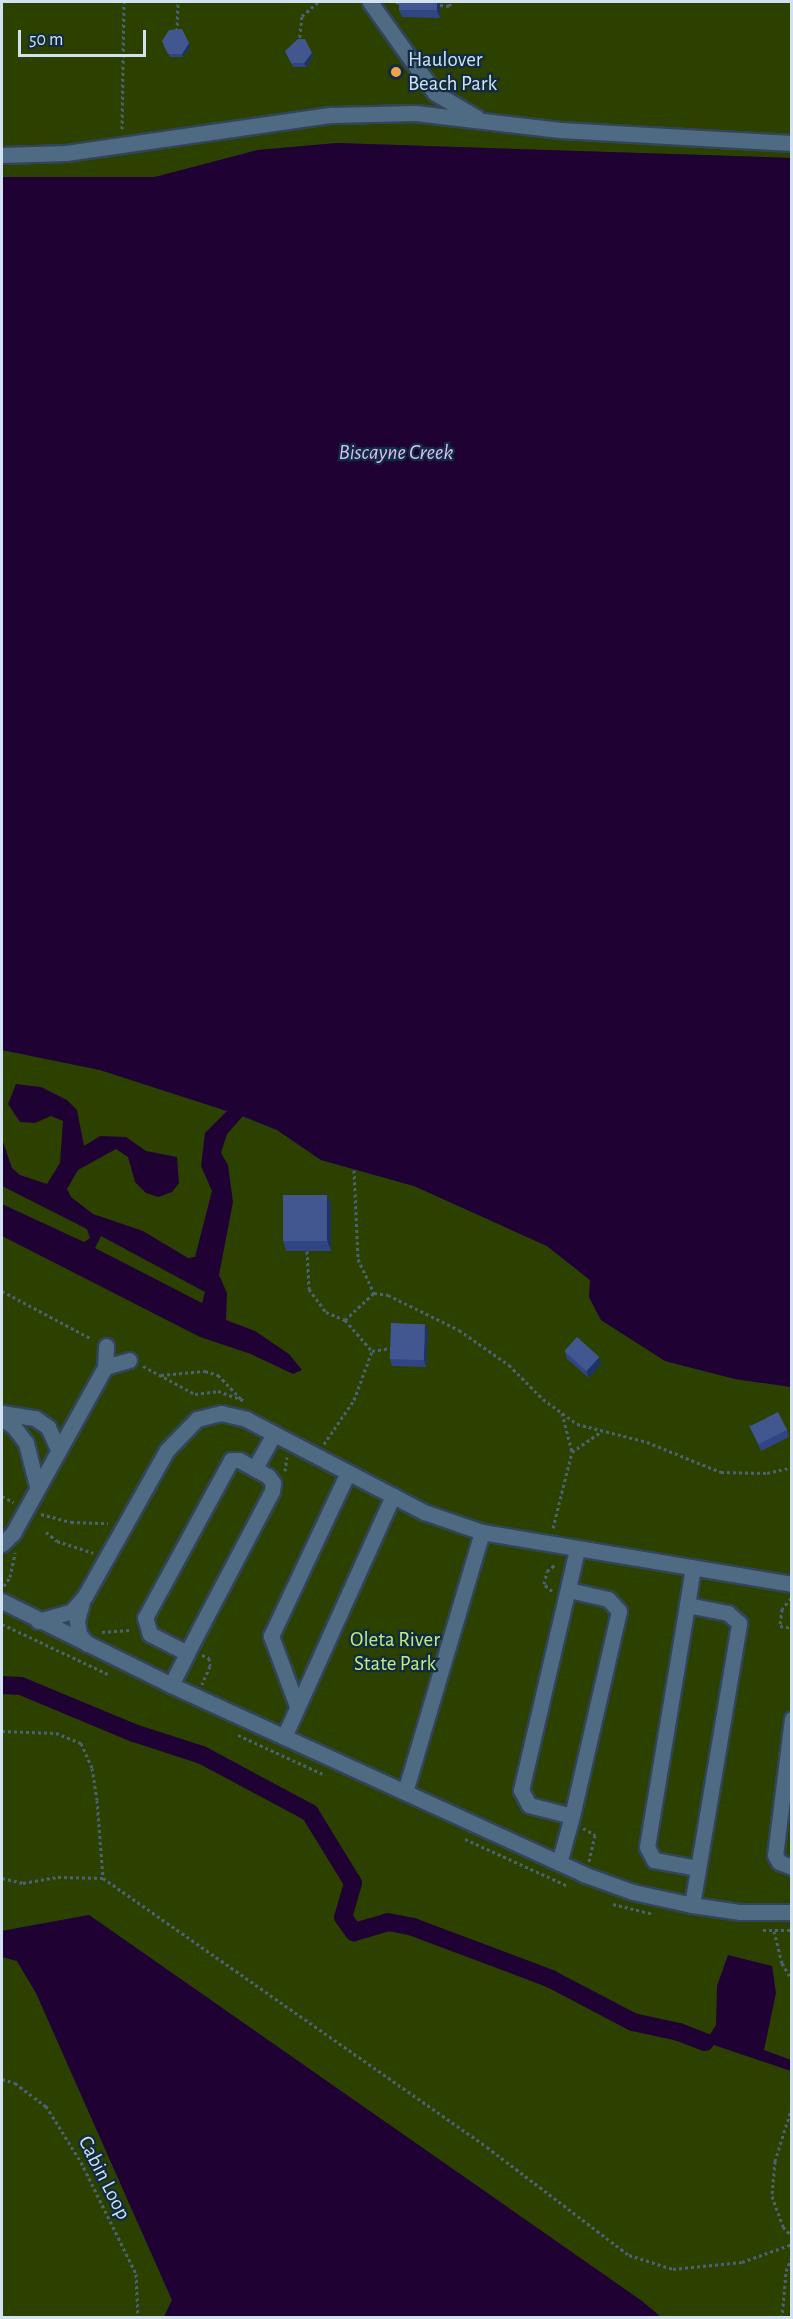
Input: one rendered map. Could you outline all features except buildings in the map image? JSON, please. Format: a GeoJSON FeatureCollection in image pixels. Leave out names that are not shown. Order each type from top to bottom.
{"type":"FeatureCollection","features":[{"type":"Feature","properties":{"kind":"street"},"geometry":{"type":"LineString","coordinates":[[370,2],[435,93],[482,120]]}},
{"type":"Feature","properties":{"kind":"street"},"geometry":{"type":"LineString","coordinates":[[2,155],[66,153],[331,116],[415,112],[560,130],[792,143]]}},
{"type":"Feature","properties":{"kind":"street"},"geometry":{"type":"LineString","coordinates":[[2,1544],[13,1533],[105,1367],[105,1346]]}},
{"type":"Feature","properties":{"kind":"street"},"geometry":{"type":"LineString","coordinates":[[105,1367],[129,1360]]}},
{"type":"Feature","properties":{"kind":"street"},"geometry":{"type":"LineString","coordinates":[[83,1639],[77,1621],[85,1596],[124,1524],[167,1450],[197,1419],[208,1414],[233,1414],[393,1496],[482,1532],[792,1584]]}},
{"type":"Feature","properties":{"kind":"street"},"geometry":{"type":"LineString","coordinates":[[2,1415],[35,1418],[48,1427],[58,1449]]}},
{"type":"Feature","properties":{"kind":"street"},"geometry":{"type":"LineString","coordinates":[[2,1415],[15,1427],[26,1443],[37,1486]]}},
{"type":"Feature","properties":{"kind":"street"},"geometry":{"type":"LineString","coordinates":[[255,1468],[274,1434]]}},
{"type":"Feature","properties":{"kind":"street"},"geometry":{"type":"LineString","coordinates":[[171,1685],[273,1483],[255,1468],[239,1460],[226,1465],[145,1618],[150,1634],[187,1653]]}},
{"type":"Feature","properties":{"kind":"street"},"geometry":{"type":"LineString","coordinates":[[297,1706],[271,1636],[348,1472]]}},
{"type":"Feature","properties":{"kind":"street"},"geometry":{"type":"LineString","coordinates":[[284,1737],[393,1496]]}},
{"type":"Feature","properties":{"kind":"street"},"geometry":{"type":"LineString","coordinates":[[405,1792],[482,1532]]}},
{"type":"Feature","properties":{"kind":"street"},"geometry":{"type":"LineString","coordinates":[[571,1821],[529,1805],[521,1790],[577,1549]]}},
{"type":"Feature","properties":{"kind":"street"},"geometry":{"type":"LineString","coordinates":[[693,1568],[647,1847],[654,1860],[698,1868]]}},
{"type":"Feature","properties":{"kind":"street"},"geometry":{"type":"LineString","coordinates":[[559,1863],[571,1821],[619,1611],[608,1599],[569,1590]]}},
{"type":"Feature","properties":{"kind":"street"},"geometry":{"type":"LineString","coordinates":[[38,1621],[72,1611],[85,1596]]}},
{"type":"Feature","properties":{"kind":"street"},"geometry":{"type":"LineString","coordinates":[[2,1601],[38,1621],[83,1639],[171,1685],[610,1885],[692,1905],[740,1912],[792,1912]]}},
{"type":"Feature","properties":{"kind":"street"},"geometry":{"type":"LineString","coordinates":[[687,1605],[728,1612],[738,1623],[692,1905]]}},
{"type":"Feature","properties":{"kind":"street"},"geometry":{"type":"LineString","coordinates":[[792,1719],[776,1855],[779,1862],[792,1867]]}},
{"type":"Feature","properties":{"kind":"path"},"geometry":{"type":"LineString","coordinates":[[121,146],[124,2]]}},
{"type":"Feature","properties":{"kind":"path"},"geometry":{"type":"LineString","coordinates":[[177,33],[178,2]]}},
{"type":"Feature","properties":{"kind":"path"},"geometry":{"type":"LineString","coordinates":[[299,43],[302,16],[318,2]]}},
{"type":"Feature","properties":{"kind":"path"},"geometry":{"type":"LineString","coordinates":[[396,2],[402,3]]}},
{"type":"Feature","properties":{"kind":"path"},"geometry":{"type":"LineString","coordinates":[[440,5],[450,6],[450,2]]}},
{"type":"Feature","properties":{"kind":"path"},"geometry":{"type":"LineString","coordinates":[[354,1170],[358,1259],[374,1293]]}},
{"type":"Feature","properties":{"kind":"path"},"geometry":{"type":"LineString","coordinates":[[307,1251],[309,1289],[326,1312],[345,1320],[372,1351]]}},
{"type":"Feature","properties":{"kind":"path"},"geometry":{"type":"LineString","coordinates":[[345,1320],[374,1293],[388,1295],[459,1330],[510,1365],[577,1424],[647,1442],[720,1472],[767,1473],[792,1467]]}},
{"type":"Feature","properties":{"kind":"path"},"geometry":{"type":"LineString","coordinates":[[372,1351],[393,1347]]}},
{"type":"Feature","properties":{"kind":"path"},"geometry":{"type":"LineString","coordinates":[[318,1456],[354,1400],[372,1351]]}},
{"type":"Feature","properties":{"kind":"path"},"geometry":{"type":"LineString","coordinates":[[159,1375],[205,1371],[218,1375],[250,1404]]}},
{"type":"Feature","properties":{"kind":"path"},"geometry":{"type":"LineString","coordinates":[[195,1394],[218,1391],[242,1399]]}},
{"type":"Feature","properties":{"kind":"path"},"geometry":{"type":"LineString","coordinates":[[548,1544],[572,1452],[562,1413]]}},
{"type":"Feature","properties":{"kind":"path"},"geometry":{"type":"LineString","coordinates":[[572,1452],[602,1431]]}},
{"type":"Feature","properties":{"kind":"path"},"geometry":{"type":"LineString","coordinates":[[317,1437],[336,1447]]}},
{"type":"Feature","properties":{"kind":"path"},"geometry":{"type":"LineString","coordinates":[[273,1483],[285,1474],[290,1449]]}},
{"type":"Feature","properties":{"kind":"path"},"geometry":{"type":"LineString","coordinates":[[2,1496],[52,1519],[124,1524]]}},
{"type":"Feature","properties":{"kind":"path"},"geometry":{"type":"LineString","coordinates":[[541,1527],[560,1530]]}},
{"type":"Feature","properties":{"kind":"path"},"geometry":{"type":"LineString","coordinates":[[46,1532],[65,1544],[106,1557]]}},
{"type":"Feature","properties":{"kind":"path"},"geometry":{"type":"LineString","coordinates":[[2,1590],[10,1577],[21,1546]]}},
{"type":"Feature","properties":{"kind":"path"},"geometry":{"type":"LineString","coordinates":[[792,1596],[782,1609],[780,1626],[792,1628]]}},
{"type":"Feature","properties":{"kind":"path"},"geometry":{"type":"LineString","coordinates":[[83,1639],[130,1630]]}},
{"type":"Feature","properties":{"kind":"path"},"geometry":{"type":"LineString","coordinates":[[187,1653],[198,1653],[209,1658],[210,1666],[199,1691]]}},
{"type":"Feature","properties":{"kind":"path"},"geometry":{"type":"LineString","coordinates":[[2,1731],[56,1733],[81,1743],[92,1768],[103,1878]]}},
{"type":"Feature","properties":{"kind":"path"},"geometry":{"type":"LineString","coordinates":[[571,1821],[591,1830],[595,1835],[585,1869]]}},
{"type":"Feature","properties":{"kind":"path"},"geometry":{"type":"LineString","coordinates":[[2,1878],[24,1883],[58,1877],[103,1878],[487,2147],[629,2255],[673,2269],[742,2262],[792,2244]]}},
{"type":"Feature","properties":{"kind":"path"},"geometry":{"type":"LineString","coordinates":[[774,1931],[782,1963],[792,1980]]}},
{"type":"Feature","properties":{"kind":"path","name":"Cabin Loop"},"geometry":{"type":"LineString","coordinates":[[2,2079],[15,2083],[46,2106],[81,2162],[136,2274],[138,2318]]}},
{"type":"Feature","properties":{"kind":"path"},"geometry":{"type":"LineString","coordinates":[[792,2107],[775,2161],[772,2196],[783,2227],[792,2236]]}},
{"type":"Feature","properties":{"kind":"path"},"geometry":{"type":"LineString","coordinates":[[782,2318],[786,2271],[792,2257]]}},
{"type":"Feature","properties":{"kind":"green space","name":"Haulover Beach Park"},"geometry":{"type":"Polygon","coordinates":[[[2,2],[791,2],[791,158],[337,143],[258,150],[155,177],[2,177],[2,2]]]}},
{"type":"Feature","properties":{"kind":"green space","name":"Oleta River State Park"},"geometry":{"type":"Polygon","coordinates":[[[2,1050],[100,1070],[227,1111],[277,1130],[321,1160],[414,1186],[547,1246],[590,1280],[589,1297],[601,1320],[665,1361],[735,1379],[791,1387],[791,2317],[661,2317],[89,1915],[2,1931],[2,1050]]]}},
{"type":"Feature","properties":{"kind":"green space"},"geometry":{"type":"Polygon","coordinates":[[[2,1957],[17,1961],[36,1993],[172,2300],[164,2317],[2,2317],[2,1957]]]}},
{"type":"Feature","properties":{"kind":"water","name":"Biscayne Creek"},"geometry":{"type":"Polygon","coordinates":[[[337,143],[791,158],[791,1387],[735,1379],[665,1361],[601,1320],[589,1297],[590,1280],[547,1246],[414,1186],[321,1160],[277,1130],[243,1116],[227,1134],[221,1153],[228,1165],[233,1202],[219,1275],[227,1293],[226,1320],[255,1331],[289,1354],[302,1370],[293,1374],[251,1354],[200,1337],[2,1236],[2,1204],[84,1242],[90,1238],[87,1229],[2,1186],[2,1139],[12,1168],[20,1175],[47,1184],[60,1163],[63,1121],[51,1116],[35,1123],[20,1122],[8,1104],[16,1084],[41,1087],[67,1100],[77,1110],[84,1146],[100,1136],[126,1137],[146,1151],[177,1157],[179,1183],[172,1192],[158,1197],[146,1193],[135,1182],[128,1157],[116,1149],[78,1170],[67,1189],[71,1197],[93,1214],[143,1231],[188,1258],[195,1257],[212,1191],[201,1166],[205,1133],[227,1111],[100,1070],[2,1050],[2,177],[155,177],[258,150],[337,143]],[[101,1236],[95,1248],[202,1303],[205,1292],[101,1236]]]}},
{"type":"Feature","properties":{"kind":"water"},"geometry":{"type":"Polygon","coordinates":[[[89,1915],[642,2301],[661,2317],[164,2317],[172,2300],[36,1993],[17,1961],[2,1957],[2,1931],[89,1915]]]}},
{"type":"Feature","properties":{"kind":"water"},"geometry":{"type":"Polygon","coordinates":[[[728,1955],[772,1966],[776,1993],[764,2050],[791,2060],[791,2071],[705,2042],[716,2025],[717,1986],[728,1955]]]}},
{"type":"Feature","properties":{"kind":"waterway"},"geometry":{"type":"LineString","coordinates":[[2,1685],[21,1686],[134,1733],[202,1755],[310,1813],[353,1883],[343,1917],[354,1932],[388,1922],[413,1927],[551,1979],[633,2022],[679,2032],[705,2042]]}},
{"type":"Feature","properties":{"kind":"place","name":"Haulover Beach Park"},"geometry":{"type":"Point","coordinates":[396,72]}}]}
